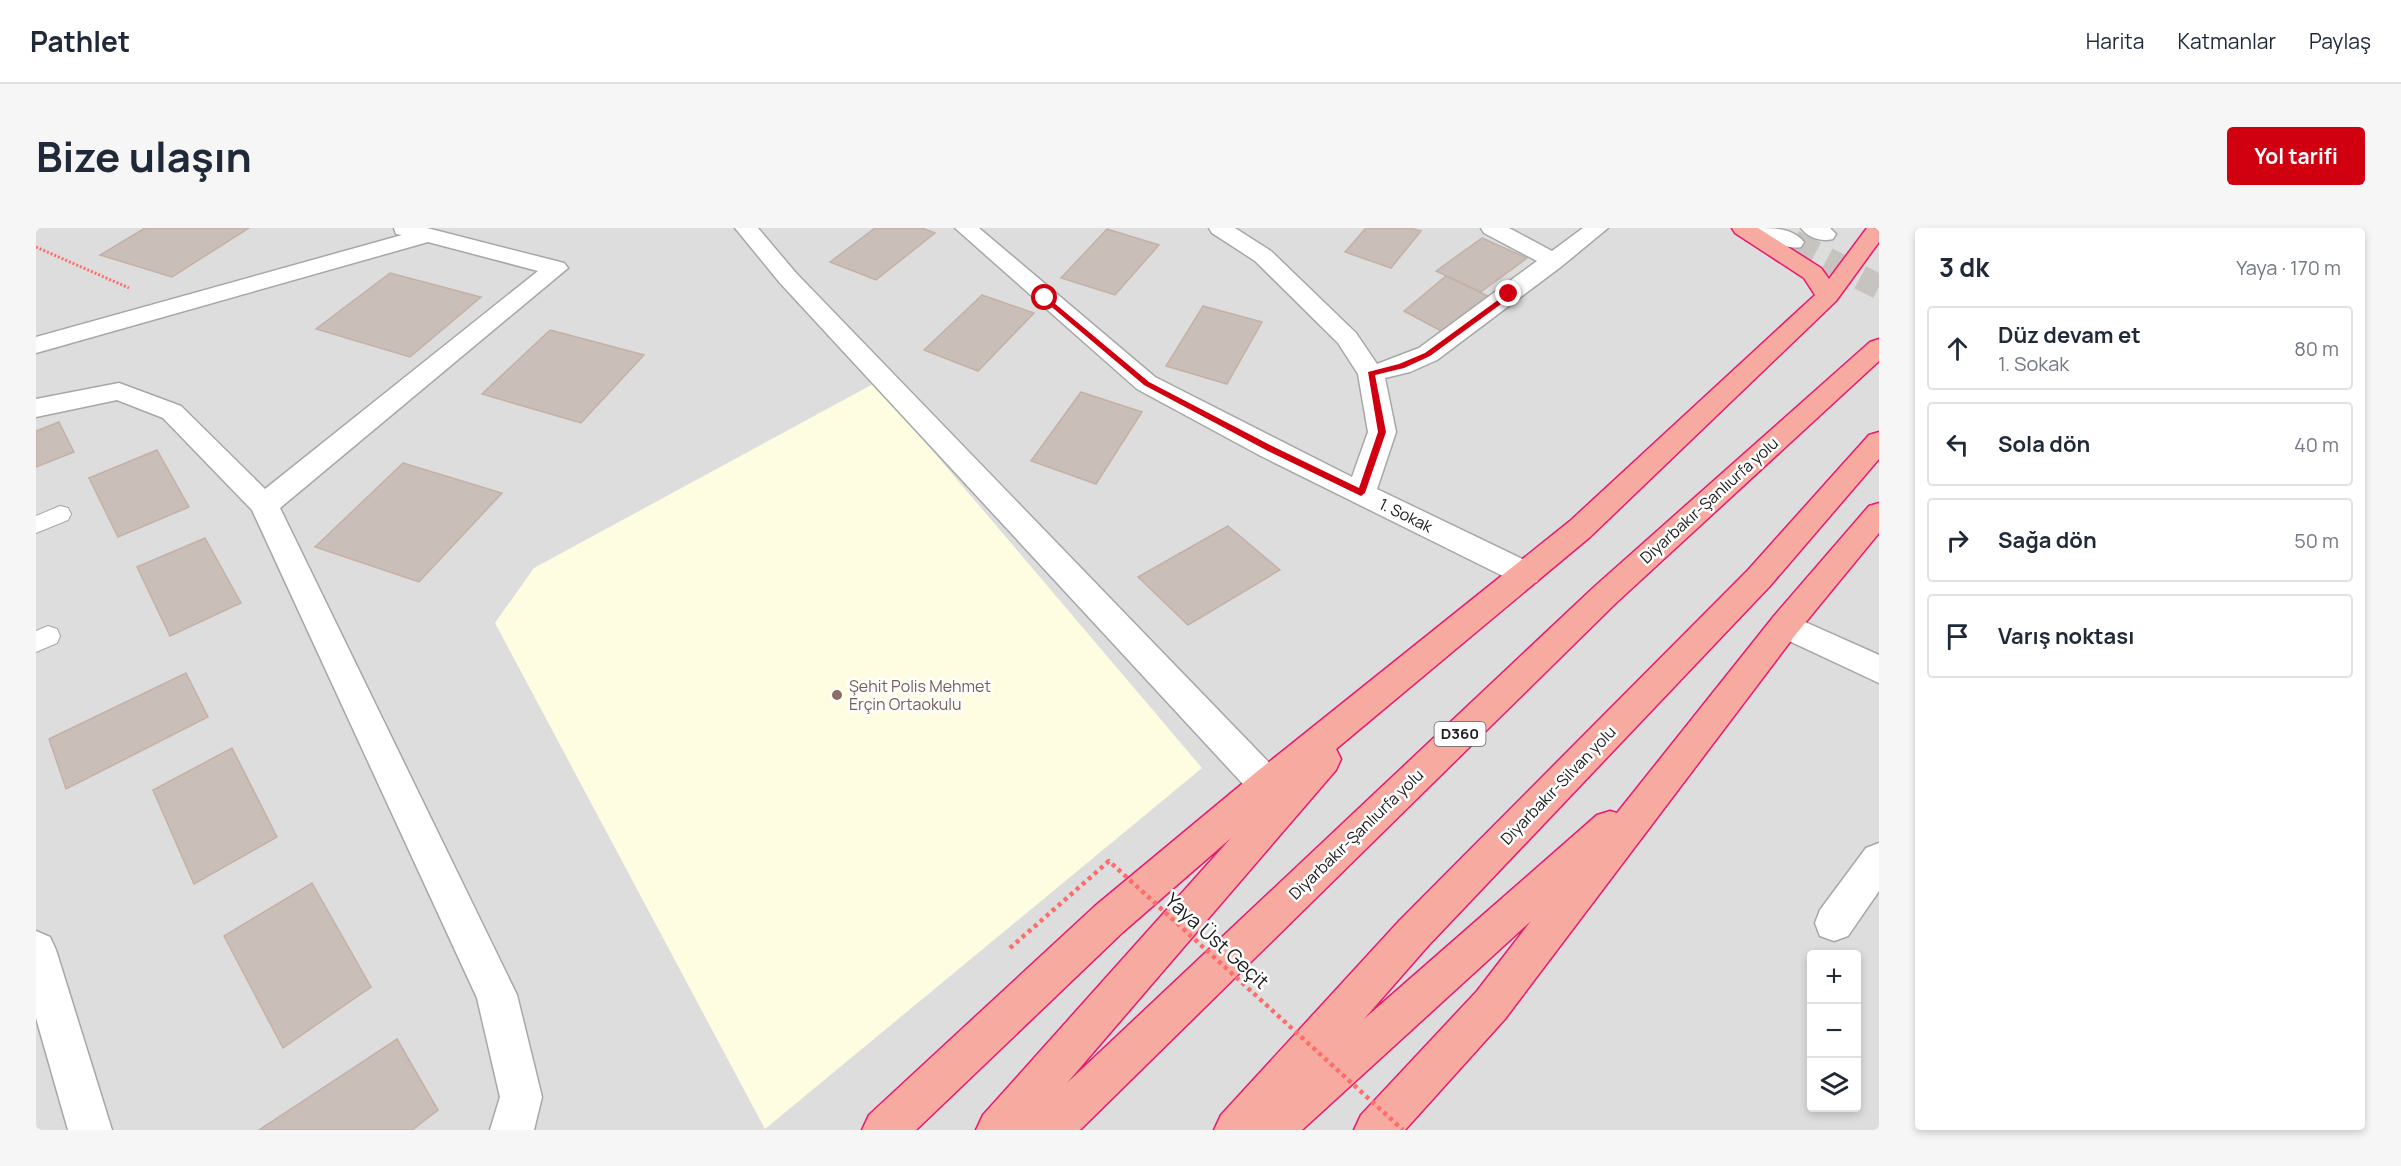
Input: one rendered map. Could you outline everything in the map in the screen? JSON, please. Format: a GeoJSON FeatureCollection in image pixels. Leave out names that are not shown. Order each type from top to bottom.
{"type":"FeatureCollection","features":[{"type":"Feature","properties":{"kind":"highway"},"geometry":{"type":"LineString","coordinates":[[1743,228],[1813,273],[1828,296]]}},
{"type":"Feature","properties":{"kind":"highway"},"geometry":{"type":"LineString","coordinates":[[884,1130],[1109,920],[1267,785],[1580,529],[1828,296],[1878,228]]}},
{"type":"Feature","properties":{"kind":"highway","name":"Diyarbakır-Şanlıurfa yolu"},"geometry":{"type":"LineString","coordinates":[[1049,1130],[1605,595],[1879,346]]}},
{"type":"Feature","properties":{"kind":"highway","name":"Diyarbakır-Silvan yolu"},"geometry":{"type":"LineString","coordinates":[[1236,1130],[1414,933],[1759,578],[1879,441]]}},
{"type":"Feature","properties":{"kind":"highway"},"geometry":{"type":"LineString","coordinates":[[1376,1130],[1491,1005],[1785,625],[1879,513]]}},
{"type":"Feature","properties":{"kind":"highway"},"geometry":{"type":"LineString","coordinates":[[998,1130],[1386,688]]}},
{"type":"Feature","properties":{"kind":"highway"},"geometry":{"type":"LineString","coordinates":[[1269,1130],[1469,950],[1666,778]]}},
{"type":"Feature","properties":{"kind":"street"},"geometry":{"type":"LineString","coordinates":[[264,505],[556,268],[399,228]]}},
{"type":"Feature","properties":{"kind":"street"},"geometry":{"type":"LineString","coordinates":[[746,228],[796,287],[1267,785]]}},
{"type":"Feature","properties":{"kind":"street","name":"1. Sokak"},"geometry":{"type":"LineString","coordinates":[[966,228],[1146,383],[1269,448],[1526,574]]}},
{"type":"Feature","properties":{"kind":"street"},"geometry":{"type":"LineString","coordinates":[[1220,228],[1263,256],[1347,338],[1371,374],[1382,432],[1361,493]]}},
{"type":"Feature","properties":{"kind":"street"},"geometry":{"type":"LineString","coordinates":[[1492,228],[1554,261]]}},
{"type":"Feature","properties":{"kind":"street"},"geometry":{"type":"LineString","coordinates":[[1371,374],[1401,366],[1428,354],[1597,228]]}},
{"type":"Feature","properties":{"kind":"street"},"geometry":{"type":"LineString","coordinates":[[1768,228],[1793,242]]}},
{"type":"Feature","properties":{"kind":"street"},"geometry":{"type":"LineString","coordinates":[[36,345],[424,236]]}},
{"type":"Feature","properties":{"kind":"street"},"geometry":{"type":"LineString","coordinates":[[36,408],[119,391],[172,411],[264,505],[497,995],[521,1097],[512,1130]]}},
{"type":"Feature","properties":{"kind":"street"},"geometry":{"type":"LineString","coordinates":[[1785,625],[1879,670]]}},
{"type":"Feature","properties":{"kind":"street"},"geometry":{"type":"LineString","coordinates":[[1834,923],[1879,860]]}},
{"type":"Feature","properties":{"kind":"street"},"geometry":{"type":"LineString","coordinates":[[36,950],[90,1130]]}},
{"type":"Feature","properties":{"kind":"lane"},"geometry":{"type":"LineString","coordinates":[[36,525],[60,514]]}},
{"type":"Feature","properties":{"kind":"path"},"geometry":{"type":"LineString","coordinates":[[36,247],[171,306]]}},
{"type":"Feature","properties":{"kind":"path","name":"Yaya Üst Geçit"},"geometry":{"type":"LineString","coordinates":[[1010,948],[1109,861],[1403,1130]]}},
{"type":"Feature","properties":{"kind":"shaded area"},"geometry":{"type":"Polygon","coordinates":[[[36,228],[1879,228],[1879,1130],[36,1130],[36,228]]]}},
{"type":"Feature","properties":{"kind":"shaded area","name":"Şehit Polis Mehmet Erçin Ortaokulu"},"geometry":{"type":"Polygon","coordinates":[[[875,383],[1202,768],[765,1129],[495,623],[534,568],[875,383]]]}},
{"type":"Feature","properties":{"kind":"building"},"geometry":{"type":"Polygon","coordinates":[[[145,228],[249,228],[172,277],[100,255],[145,228]]]}},
{"type":"Feature","properties":{"kind":"building"},"geometry":{"type":"Polygon","coordinates":[[[875,228],[922,228],[935,233],[876,280],[830,262],[875,228]]]}},
{"type":"Feature","properties":{"kind":"building"},"geometry":{"type":"Polygon","coordinates":[[[1366,228],[1410,228],[1421,231],[1391,268],[1345,252],[1366,228]]]}},
{"type":"Feature","properties":{"kind":"building"},"geometry":{"type":"Polygon","coordinates":[[[1107,229],[1159,245],[1115,295],[1061,278],[1107,229]]]}},
{"type":"Feature","properties":{"kind":"building"},"geometry":{"type":"Polygon","coordinates":[[[1482,238],[1527,258],[1481,292],[1436,271],[1482,238]]]}},
{"type":"Feature","properties":{"kind":"building"},"geometry":{"type":"Polygon","coordinates":[[[390,273],[481,297],[410,357],[316,329],[390,273]]]}},
{"type":"Feature","properties":{"kind":"building"},"geometry":{"type":"Polygon","coordinates":[[[1446,276],[1490,297],[1447,334],[1404,311],[1446,276]]]}},
{"type":"Feature","properties":{"kind":"building"},"geometry":{"type":"Polygon","coordinates":[[[982,295],[1034,313],[978,371],[924,350],[982,295]]]}},
{"type":"Feature","properties":{"kind":"building"},"geometry":{"type":"Polygon","coordinates":[[[1203,306],[1262,322],[1227,384],[1166,366],[1203,306]]]}},
{"type":"Feature","properties":{"kind":"building"},"geometry":{"type":"Polygon","coordinates":[[[550,330],[644,355],[581,423],[482,394],[550,330]]]}},
{"type":"Feature","properties":{"kind":"building"},"geometry":{"type":"Polygon","coordinates":[[[1081,392],[1142,412],[1096,484],[1031,461],[1081,392]]]}},
{"type":"Feature","properties":{"kind":"building"},"geometry":{"type":"Polygon","coordinates":[[[59,422],[74,452],[36,467],[36,431],[59,422]]]}},
{"type":"Feature","properties":{"kind":"building"},"geometry":{"type":"Polygon","coordinates":[[[157,450],[189,507],[118,537],[89,478],[157,450]]]}},
{"type":"Feature","properties":{"kind":"building"},"geometry":{"type":"Polygon","coordinates":[[[403,463],[502,493],[419,582],[315,547],[403,463]]]}},
{"type":"Feature","properties":{"kind":"building"},"geometry":{"type":"Polygon","coordinates":[[[1228,526],[1280,570],[1188,625],[1138,577],[1228,526]]]}},
{"type":"Feature","properties":{"kind":"building"},"geometry":{"type":"Polygon","coordinates":[[[205,538],[241,603],[170,636],[137,567],[205,538]]]}},
{"type":"Feature","properties":{"kind":"building"},"geometry":{"type":"Polygon","coordinates":[[[186,673],[208,717],[66,789],[49,739],[186,673]]]}},
{"type":"Feature","properties":{"kind":"building"},"geometry":{"type":"Polygon","coordinates":[[[232,748],[277,837],[194,884],[153,790],[232,748]]]}},
{"type":"Feature","properties":{"kind":"building"},"geometry":{"type":"Polygon","coordinates":[[[312,883],[371,987],[283,1048],[224,936],[312,883]]]}},
{"type":"Feature","properties":{"kind":"building"},"geometry":{"type":"Polygon","coordinates":[[[397,1039],[438,1110],[412,1130],[259,1130],[397,1039]]]}},
{"type":"Feature","properties":{"kind":"tunnel"},"geometry":{"type":"LineString","coordinates":[[1793,242],[1879,287]]}},
{"type":"Feature","properties":{"kind":"place","name":"Şehit Polis Mehmet Erçin Ortaokulu"},"geometry":{"type":"Point","coordinates":[837,695]}},
{"type":"Feature","properties":{"kind":"route"},"geometry":{"type":"LineString","coordinates":[[1045,298],[1146,383],[1269,448],[1361,493],[1382,432],[1371,374],[1401,366],[1428,354],[1509,294]]}}]}
